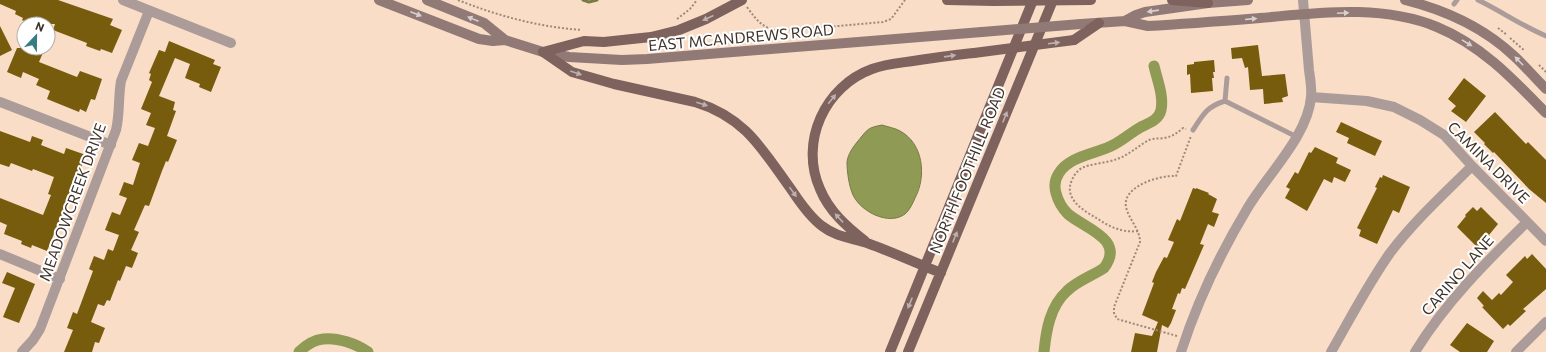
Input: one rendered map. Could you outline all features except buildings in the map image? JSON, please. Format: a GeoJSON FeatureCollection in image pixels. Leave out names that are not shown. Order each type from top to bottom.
{"type":"FeatureCollection","features":[{"type":"Feature","properties":{"kind":"main road","name":"EAST MCANDREWS ROAD"},"geometry":{"type":"LineString","coordinates":[[379,0],[479,39],[492,41],[505,40]]}},
{"type":"Feature","properties":{"kind":"main road","name":"EAST MCANDREWS ROAD"},"geometry":{"type":"LineString","coordinates":[[427,0],[484,23],[505,40],[543,52],[569,57],[596,59],[647,59],[1100,23]]}},
{"type":"Feature","properties":{"kind":"main road"},"geometry":{"type":"LineString","coordinates":[[947,0],[1094,0]]}},
{"type":"Feature","properties":{"kind":"main road","name":"NORTH FOOTHILL ROAD"},"geometry":{"type":"LineString","coordinates":[[890,352],[1032,0]]}},
{"type":"Feature","properties":{"kind":"main road","name":"NORTH FOOTHILL ROAD"},"geometry":{"type":"LineString","coordinates":[[908,352],[1053,0]]}},
{"type":"Feature","properties":{"kind":"main road"},"geometry":{"type":"LineString","coordinates":[[1172,0],[1208,3]]}},
{"type":"Feature","properties":{"kind":"main road"},"geometry":{"type":"LineString","coordinates":[[1124,21],[1145,12],[1208,3],[1248,0]]}},
{"type":"Feature","properties":{"kind":"main road"},"geometry":{"type":"LineString","coordinates":[[1405,0],[1445,12],[1469,24],[1494,40],[1513,55],[1546,89]]}},
{"type":"Feature","properties":{"kind":"main road"},"geometry":{"type":"LineString","coordinates":[[543,52],[584,41],[617,41],[663,34],[706,19],[743,2]]}},
{"type":"Feature","properties":{"kind":"main road"},"geometry":{"type":"LineString","coordinates":[[868,244],[849,228],[832,210],[815,176],[813,160],[814,142],[817,128],[826,106],[835,94],[848,82],[872,69],[888,64],[1074,40],[1100,23],[1124,21],[1148,26],[1346,12],[1370,13],[1415,20],[1438,27],[1482,52],[1506,72],[1546,113]]}},
{"type":"Feature","properties":{"kind":"main road"},"geometry":{"type":"LineString","coordinates":[[543,52],[565,69],[572,72],[614,84],[695,102],[725,114],[740,124],[754,138],[800,202],[821,226],[831,232],[868,244],[941,273]]}},
{"type":"Feature","properties":{"kind":"street"},"geometry":{"type":"LineString","coordinates":[[123,0],[231,44]]}},
{"type":"Feature","properties":{"kind":"street"},"geometry":{"type":"LineString","coordinates":[[1181,352],[1208,282],[1231,236],[1262,185],[1297,137],[1307,114],[1311,97],[1303,0]]}},
{"type":"Feature","properties":{"kind":"street","name":"MEADOWCREEK DRIVE"},"geometry":{"type":"LineString","coordinates":[[22,352],[33,340],[40,329],[111,146],[118,119],[121,81],[149,11]]}},
{"type":"Feature","properties":{"kind":"street","name":"CAMINA DRIVE"},"geometry":{"type":"LineString","coordinates":[[1311,97],[1367,101],[1394,107],[1420,120],[1444,135],[1472,166],[1546,241]]}},
{"type":"Feature","properties":{"kind":"street"},"geometry":{"type":"LineString","coordinates":[[0,102],[111,146]]}},
{"type":"Feature","properties":{"kind":"street"},"geometry":{"type":"LineString","coordinates":[[1331,352],[1375,276],[1405,234],[1472,166]]}},
{"type":"Feature","properties":{"kind":"street","name":"CARINO LANE"},"geometry":{"type":"LineString","coordinates":[[1415,352],[1438,318],[1473,276],[1527,222]]}},
{"type":"Feature","properties":{"kind":"street"},"geometry":{"type":"LineString","coordinates":[[0,254],[60,279]]}},
{"type":"Feature","properties":{"kind":"street"},"geometry":{"type":"LineString","coordinates":[[1516,352],[1546,322]]}},
{"type":"Feature","properties":{"kind":"lane"},"geometry":{"type":"LineString","coordinates":[[1478,0],[1499,10],[1528,28],[1546,36]]}},
{"type":"Feature","properties":{"kind":"lane"},"geometry":{"type":"LineString","coordinates":[[1225,101],[1227,78]]}},
{"type":"Feature","properties":{"kind":"lane"},"geometry":{"type":"LineString","coordinates":[[1193,130],[1205,113],[1213,105],[1225,101],[1297,137]]}},
{"type":"Feature","properties":{"kind":"path"},"geometry":{"type":"LineString","coordinates":[[458,0],[521,21],[546,26],[584,30]]}},
{"type":"Feature","properties":{"kind":"path"},"geometry":{"type":"LineString","coordinates":[[675,20],[690,9],[697,0]]}},
{"type":"Feature","properties":{"kind":"path"},"geometry":{"type":"LineString","coordinates":[[743,2],[763,26],[775,31],[782,31],[883,22],[891,19],[905,0]]}},
{"type":"Feature","properties":{"kind":"path"},"geometry":{"type":"LineString","coordinates":[[1138,231],[1130,232],[1113,228],[1084,211],[1076,204],[1071,196],[1071,182],[1075,174],[1082,168],[1107,163],[1120,158],[1151,139],[1166,138],[1176,134],[1183,128],[1193,130],[1176,176],[1159,177],[1146,181],[1128,196],[1125,202],[1126,210],[1138,231],[1140,235],[1140,242],[1114,307],[1114,313],[1117,319],[1185,339]]}},
{"type":"Feature","properties":{"kind":"shaded area"},"geometry":{"type":"Polygon","coordinates":[[[882,125],[898,130],[908,136],[914,143],[918,152],[922,170],[919,189],[909,209],[905,214],[891,218],[884,218],[876,215],[862,207],[853,195],[847,170],[848,156],[856,143],[868,130],[882,125]]]}},
{"type":"Feature","properties":{"kind":"waterway"},"geometry":{"type":"LineString","coordinates":[[583,0],[589,2],[597,0]]}},
{"type":"Feature","properties":{"kind":"waterway"},"geometry":{"type":"LineString","coordinates":[[1044,352],[1050,319],[1061,297],[1075,284],[1104,268],[1109,258],[1110,249],[1100,235],[1068,214],[1062,207],[1055,190],[1055,183],[1059,173],[1070,162],[1115,144],[1153,121],[1158,116],[1161,110],[1162,99],[1154,66]]}},
{"type":"Feature","properties":{"kind":"waterway"},"geometry":{"type":"LineString","coordinates":[[299,352],[313,342],[329,339],[347,342],[368,352]]}}]}
